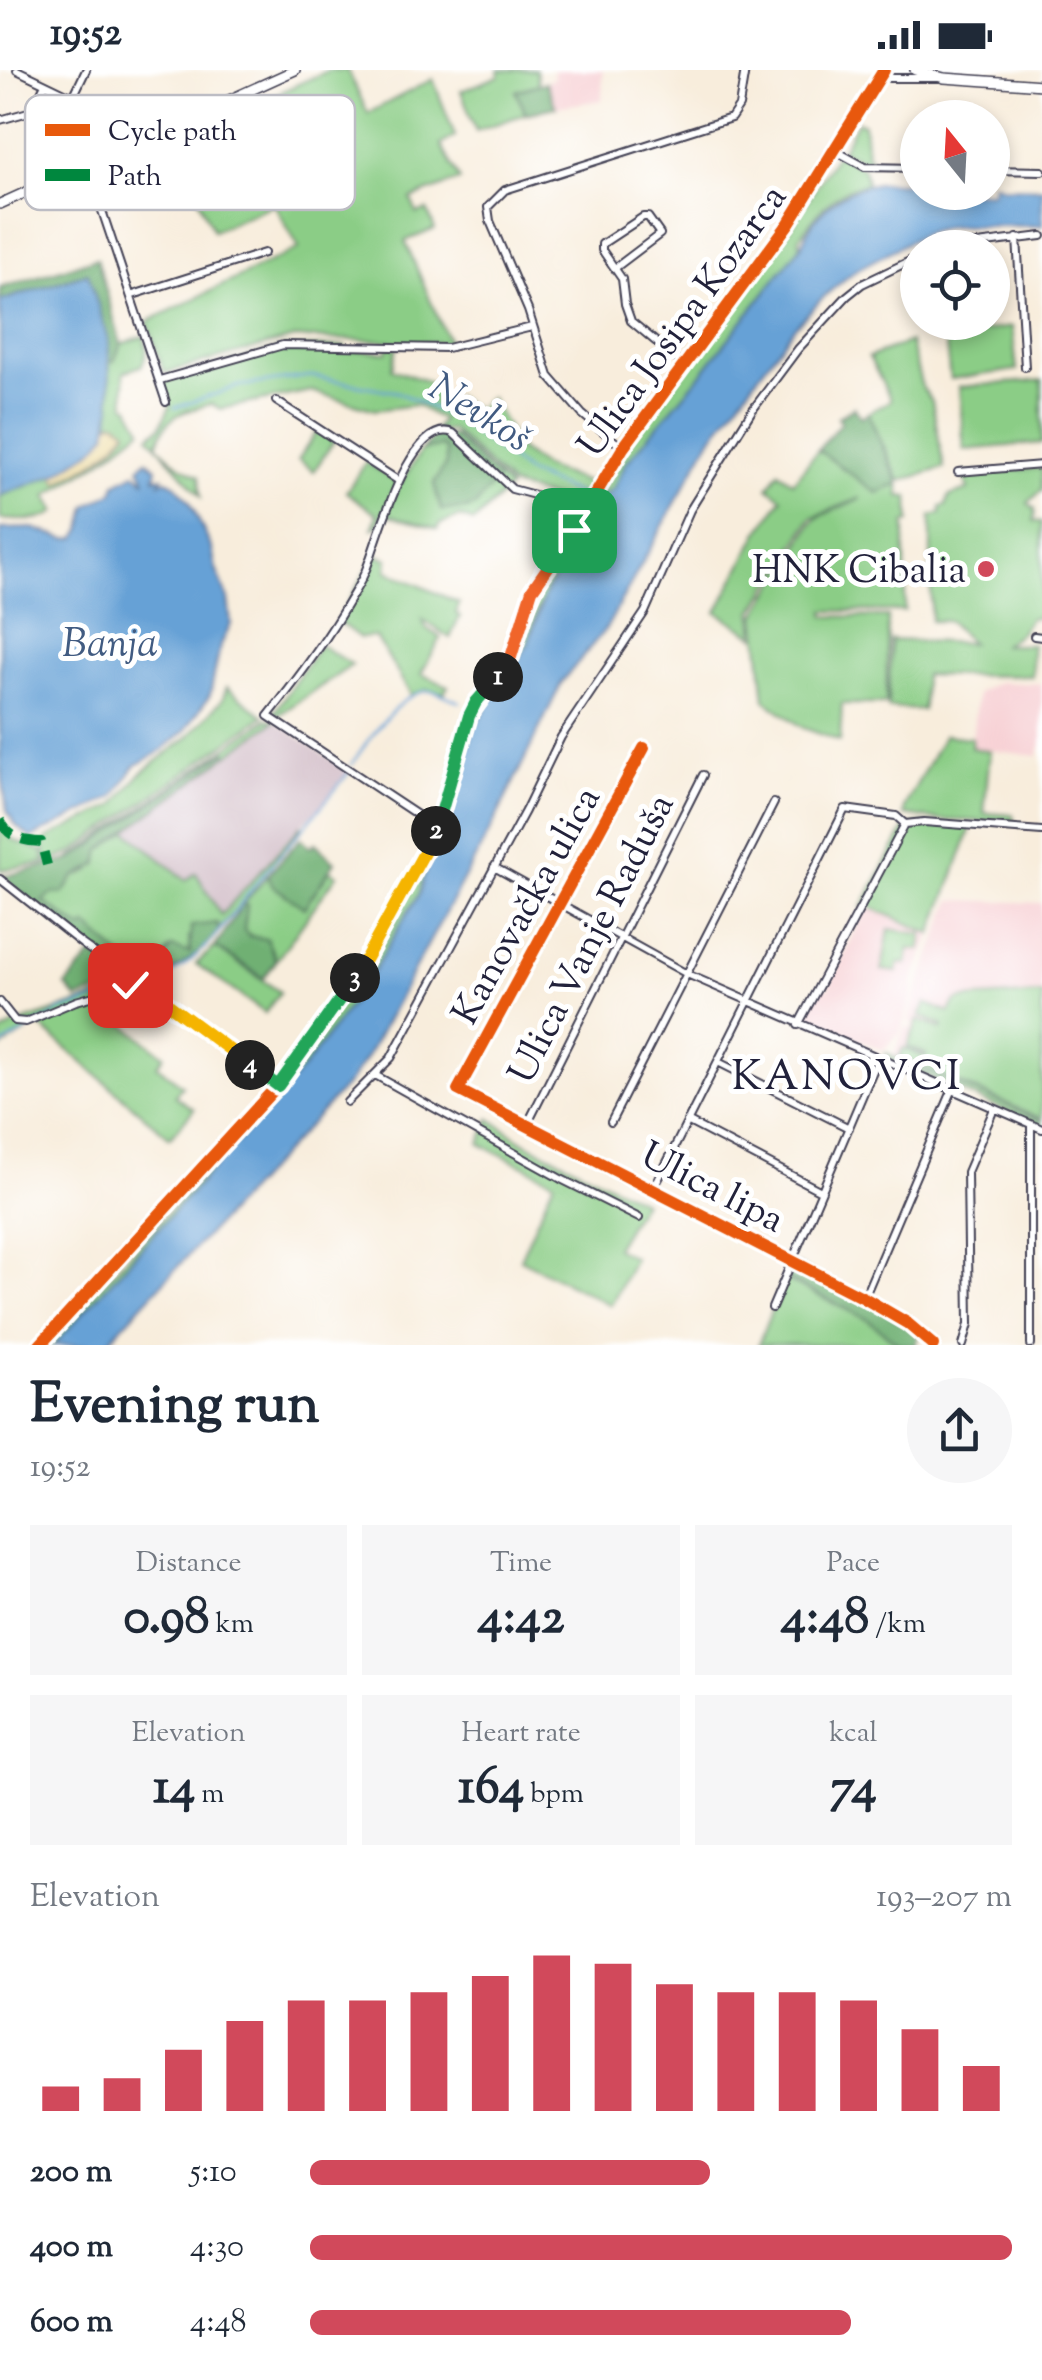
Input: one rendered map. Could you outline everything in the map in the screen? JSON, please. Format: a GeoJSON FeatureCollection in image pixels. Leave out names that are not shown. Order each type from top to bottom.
{"type":"FeatureCollection","features":[{"type":"Feature","properties":{"kind":"main road"},"geometry":{"type":"LineString","coordinates":[[240,95],[295,70]]}},
{"type":"Feature","properties":{"kind":"main road"},"geometry":{"type":"LineString","coordinates":[[915,70],[944,78],[1042,85]]}},
{"type":"Feature","properties":{"kind":"main road"},"geometry":{"type":"LineString","coordinates":[[0,204],[25,193]]}},
{"type":"Feature","properties":{"kind":"street"},"geometry":{"type":"LineString","coordinates":[[17,70],[69,95]]}},
{"type":"Feature","properties":{"kind":"street"},"geometry":{"type":"LineString","coordinates":[[74,95],[86,70]]}},
{"type":"Feature","properties":{"kind":"street"},"geometry":{"type":"LineString","coordinates":[[623,448],[575,407],[549,376],[488,216],[491,200],[504,190],[731,118],[739,106],[745,70]]}},
{"type":"Feature","properties":{"kind":"street"},"geometry":{"type":"LineString","coordinates":[[1002,82],[1003,70]]}},
{"type":"Feature","properties":{"kind":"street"},"geometry":{"type":"LineString","coordinates":[[882,74],[944,78]]}},
{"type":"Feature","properties":{"kind":"street","name":"Ulica Josipa Kozarca"},"geometry":{"type":"LineString","coordinates":[[40,1345],[278,1086],[371,953],[438,828],[469,716],[511,657],[532,590],[623,448],[789,223],[882,74]]}},
{"type":"Feature","properties":{"kind":"street"},"geometry":{"type":"LineString","coordinates":[[40,95],[45,84]]}},
{"type":"Feature","properties":{"kind":"street"},"geometry":{"type":"LineString","coordinates":[[0,120],[25,113]]}},
{"type":"Feature","properties":{"kind":"street"},"geometry":{"type":"LineString","coordinates":[[836,151],[865,168],[900,168]]}},
{"type":"Feature","properties":{"kind":"street"},"geometry":{"type":"LineString","coordinates":[[1010,170],[1042,171]]}},
{"type":"Feature","properties":{"kind":"street"},"geometry":{"type":"LineString","coordinates":[[104,210],[166,402]]}},
{"type":"Feature","properties":{"kind":"street"},"geometry":{"type":"LineString","coordinates":[[615,268],[660,234],[648,217],[643,216],[601,246],[615,268],[622,278],[631,321],[685,366]]}},
{"type":"Feature","properties":{"kind":"street"},"geometry":{"type":"LineString","coordinates":[[1010,239],[1042,236]]}},
{"type":"Feature","properties":{"kind":"street"},"geometry":{"type":"LineString","coordinates":[[1018,238],[1025,367]]}},
{"type":"Feature","properties":{"kind":"street"},"geometry":{"type":"LineString","coordinates":[[133,295],[264,253]]}},
{"type":"Feature","properties":{"kind":"street"},"geometry":{"type":"LineString","coordinates":[[347,1102],[390,1058],[562,737],[644,612],[690,510],[751,412],[798,349],[847,296],[900,265]]}},
{"type":"Feature","properties":{"kind":"street"},"geometry":{"type":"LineString","coordinates":[[160,380],[298,344],[448,348],[532,327]]}},
{"type":"Feature","properties":{"kind":"street"},"geometry":{"type":"LineString","coordinates":[[276,402],[399,481],[382,518],[368,565],[350,601],[268,716],[438,828]]}},
{"type":"Feature","properties":{"kind":"street","name":"Ulica Josipa Kozarca"},"geometry":{"type":"LineString","coordinates":[[399,481],[423,445],[441,430],[453,433],[517,491],[588,506]]}},
{"type":"Feature","properties":{"kind":"street"},"geometry":{"type":"LineString","coordinates":[[958,472],[1042,465]]}},
{"type":"Feature","properties":{"kind":"street","name":"Kanovačka ulica"},"geometry":{"type":"LineString","coordinates":[[458,1090],[644,748]]}},
{"type":"Feature","properties":{"kind":"street","name":"Ulica Vanje Raduša"},"geometry":{"type":"LineString","coordinates":[[526,1125],[703,775]]}},
{"type":"Feature","properties":{"kind":"street"},"geometry":{"type":"LineString","coordinates":[[610,1122],[774,803]]}},
{"type":"Feature","properties":{"kind":"street"},"geometry":{"type":"LineString","coordinates":[[654,1188],[846,809],[903,821],[1042,830]]}},
{"type":"Feature","properties":{"kind":"street"},"geometry":{"type":"LineString","coordinates":[[798,1025],[903,821]]}},
{"type":"Feature","properties":{"kind":"street"},"geometry":{"type":"LineString","coordinates":[[494,867],[687,974],[1042,1129]]}},
{"type":"Feature","properties":{"kind":"street"},"geometry":{"type":"LineString","coordinates":[[0,879],[278,1086]]}},
{"type":"Feature","properties":{"kind":"street"},"geometry":{"type":"LineString","coordinates":[[0,1002],[14,1021],[26,1022],[76,1001],[122,988],[133,980]]}},
{"type":"Feature","properties":{"kind":"street"},"geometry":{"type":"LineString","coordinates":[[772,1308],[878,1060]]}},
{"type":"Feature","properties":{"kind":"street"},"geometry":{"type":"LineString","coordinates":[[718,1062],[850,1128]]}},
{"type":"Feature","properties":{"kind":"street"},"geometry":{"type":"LineString","coordinates":[[376,1075],[638,1218]]}},
{"type":"Feature","properties":{"kind":"street","name":"Ulica lipa"},"geometry":{"type":"LineString","coordinates":[[458,1090],[864,1298],[906,1322],[934,1345]]}},
{"type":"Feature","properties":{"kind":"street"},"geometry":{"type":"LineString","coordinates":[[864,1298],[952,1090]]}},
{"type":"Feature","properties":{"kind":"street"},"geometry":{"type":"LineString","coordinates":[[963,1345],[969,1324],[967,1172],[994,1110]]}},
{"type":"Feature","properties":{"kind":"street"},"geometry":{"type":"LineString","coordinates":[[687,1120],[822,1191]]}},
{"type":"Feature","properties":{"kind":"street"},"geometry":{"type":"LineString","coordinates":[[1031,1345],[1032,1125]]}},
{"type":"Feature","properties":{"kind":"shaded area"},"geometry":{"type":"Polygon","coordinates":[[[553,70],[603,70],[602,100],[556,107],[546,82],[554,78],[553,70]]]}},
{"type":"Feature","properties":{"kind":"shaded area"},"geometry":{"type":"Polygon","coordinates":[[[998,682],[1042,684],[1042,743],[1038,756],[971,748],[977,693],[998,682]]]}},
{"type":"Feature","properties":{"kind":"shaded area"},"geometry":{"type":"Polygon","coordinates":[[[275,721],[348,771],[221,915],[196,874],[186,881],[125,830],[275,721]]]}},
{"type":"Feature","properties":{"kind":"shaded area"},"geometry":{"type":"Polygon","coordinates":[[[952,900],[1042,903],[1042,1119],[894,1054],[905,1027],[910,1029],[913,1023],[908,1021],[918,988],[952,900]]]}},
{"type":"Feature","properties":{"kind":"shaded area"},"geometry":{"type":"Polygon","coordinates":[[[867,906],[932,934],[913,980],[912,999],[900,1033],[883,1050],[806,1017],[820,988],[828,988],[867,906]]]}},
{"type":"Feature","properties":{"kind":"green space"},"geometry":{"type":"Polygon","coordinates":[[[329,70],[347,70],[368,113],[433,79],[455,136],[441,145],[460,180],[411,199],[417,214],[427,210],[435,229],[405,241],[449,343],[294,338],[164,373],[147,322],[299,248],[277,210],[355,210],[355,95],[274,95],[329,70]]]}},
{"type":"Feature","properties":{"kind":"green space"},"geometry":{"type":"Polygon","coordinates":[[[498,70],[536,70],[538,84],[516,91],[525,114],[476,131],[461,91],[499,76],[498,70]]]}},
{"type":"Feature","properties":{"kind":"green space"},"geometry":{"type":"Polygon","coordinates":[[[546,82],[556,107],[525,114],[516,91],[546,82]]]}},
{"type":"Feature","properties":{"kind":"green space"},"geometry":{"type":"Polygon","coordinates":[[[857,121],[864,124],[867,157],[872,158],[872,164],[841,151],[857,121]]]}},
{"type":"Feature","properties":{"kind":"green space"},"geometry":{"type":"Polygon","coordinates":[[[839,155],[864,169],[867,183],[845,191],[820,211],[799,238],[801,246],[626,463],[613,489],[596,498],[626,448],[779,246],[839,155]]]}},
{"type":"Feature","properties":{"kind":"green space"},"geometry":{"type":"Polygon","coordinates":[[[204,210],[260,210],[213,231],[204,210]]]}},
{"type":"Feature","properties":{"kind":"green space"},"geometry":{"type":"Polygon","coordinates":[[[97,258],[121,344],[114,361],[109,361],[108,338],[87,273],[0,301],[0,288],[97,258]]]}},
{"type":"Feature","properties":{"kind":"green space"},"geometry":{"type":"Polygon","coordinates":[[[1010,327],[1017,370],[950,379],[945,340],[1010,340],[1010,327]]]}},
{"type":"Feature","properties":{"kind":"green space"},"geometry":{"type":"Polygon","coordinates":[[[144,336],[146,352],[141,366],[124,372],[125,404],[142,429],[47,496],[56,512],[50,516],[0,519],[0,496],[54,475],[59,483],[93,462],[126,433],[113,421],[108,423],[109,361],[114,361],[121,344],[144,336]]]}},
{"type":"Feature","properties":{"kind":"green space"},"geometry":{"type":"Polygon","coordinates":[[[910,342],[922,387],[932,401],[944,468],[900,481],[868,413],[891,400],[869,357],[910,342]]]}},
{"type":"Feature","properties":{"kind":"green space"},"geometry":{"type":"Polygon","coordinates":[[[345,346],[346,350],[387,352],[388,347],[397,347],[392,369],[427,381],[437,390],[435,403],[448,407],[455,396],[477,410],[490,397],[520,450],[544,467],[597,486],[585,507],[511,486],[452,430],[434,431],[442,420],[416,405],[375,410],[311,391],[220,409],[212,404],[184,412],[166,426],[157,445],[179,465],[199,476],[201,496],[149,436],[160,427],[170,406],[162,382],[283,347],[345,346]]]}},
{"type":"Feature","properties":{"kind":"green space"},"geometry":{"type":"Polygon","coordinates":[[[1042,380],[1042,443],[964,450],[959,387],[1042,380]]]}},
{"type":"Feature","properties":{"kind":"green space"},"geometry":{"type":"Polygon","coordinates":[[[854,407],[861,417],[868,413],[899,484],[877,493],[818,450],[841,422],[838,417],[854,407]]]}},
{"type":"Feature","properties":{"kind":"green space"},"geometry":{"type":"Polygon","coordinates":[[[317,431],[334,441],[314,471],[298,460],[317,431]]]}},
{"type":"Feature","properties":{"kind":"green space"},"geometry":{"type":"Polygon","coordinates":[[[435,435],[454,436],[498,478],[476,505],[441,510],[434,483],[446,464],[446,450],[442,446],[421,451],[435,435]]]}},
{"type":"Feature","properties":{"kind":"green space"},"geometry":{"type":"Polygon","coordinates":[[[442,445],[446,464],[434,484],[441,510],[498,478],[509,488],[474,522],[459,517],[440,524],[438,529],[386,514],[421,451],[442,445]]]}},
{"type":"Feature","properties":{"kind":"green space"},"geometry":{"type":"Polygon","coordinates":[[[818,450],[877,492],[899,484],[900,496],[909,497],[910,522],[905,523],[905,611],[825,611],[826,616],[888,617],[886,704],[842,704],[840,741],[803,728],[765,700],[756,615],[812,523],[861,498],[811,518],[753,612],[755,636],[717,612],[758,534],[782,498],[768,487],[779,472],[793,482],[818,450]]]}},
{"type":"Feature","properties":{"kind":"green space"},"geometry":{"type":"Polygon","coordinates":[[[366,462],[397,482],[377,527],[373,528],[377,514],[346,492],[366,462]]]}},
{"type":"Feature","properties":{"kind":"green space","name":"HNK Cibalia"},"geometry":{"type":"Polygon","coordinates":[[[1042,468],[1042,490],[1028,503],[1035,509],[1034,521],[1042,522],[1042,617],[1030,618],[1020,633],[1003,645],[1032,645],[1032,676],[924,675],[923,710],[888,708],[891,640],[971,643],[949,621],[931,621],[931,516],[941,514],[949,496],[968,490],[963,474],[1042,468]]]}},
{"type":"Feature","properties":{"kind":"green space"},"geometry":{"type":"Polygon","coordinates":[[[592,504],[597,508],[597,517],[538,609],[528,644],[504,685],[488,700],[471,734],[445,843],[428,862],[419,894],[364,986],[306,1066],[54,1345],[46,1345],[263,1105],[360,977],[402,908],[438,835],[471,718],[519,650],[534,594],[592,504]]]}},
{"type":"Feature","properties":{"kind":"green space"},"geometry":{"type":"Polygon","coordinates":[[[376,555],[388,559],[387,571],[459,603],[456,614],[460,616],[450,638],[423,620],[426,628],[441,638],[421,674],[448,686],[444,693],[427,690],[411,695],[376,637],[360,638],[337,621],[376,555]]]}},
{"type":"Feature","properties":{"kind":"green space"},"geometry":{"type":"Polygon","coordinates":[[[320,645],[352,665],[276,717],[273,714],[320,645]]]}},
{"type":"Feature","properties":{"kind":"green space"},"geometry":{"type":"Polygon","coordinates":[[[227,687],[264,716],[72,853],[48,862],[46,839],[115,805],[139,775],[187,738],[222,700],[227,687]]]}},
{"type":"Feature","properties":{"kind":"green space"},"geometry":{"type":"Polygon","coordinates":[[[267,719],[275,721],[65,862],[267,719]]]}},
{"type":"Feature","properties":{"kind":"green space"},"geometry":{"type":"Polygon","coordinates":[[[944,735],[972,738],[971,748],[990,751],[984,813],[1013,815],[1015,822],[904,815],[905,806],[944,735]]]}},
{"type":"Feature","properties":{"kind":"green space"},"geometry":{"type":"Polygon","coordinates":[[[226,751],[228,755],[101,850],[98,864],[74,877],[64,893],[52,894],[43,901],[82,929],[87,925],[137,971],[157,969],[172,947],[190,953],[191,926],[217,923],[219,930],[211,940],[164,975],[141,983],[1,877],[73,859],[226,751]]]}},
{"type":"Feature","properties":{"kind":"green space"},"geometry":{"type":"Polygon","coordinates":[[[918,824],[969,827],[970,831],[932,934],[868,906],[862,907],[905,828],[918,824]]]}},
{"type":"Feature","properties":{"kind":"green space"},"geometry":{"type":"Polygon","coordinates":[[[301,826],[219,930],[216,923],[189,937],[190,954],[169,949],[156,970],[137,971],[88,926],[82,930],[42,901],[52,894],[64,893],[74,877],[91,870],[101,850],[127,831],[186,880],[196,873],[221,915],[301,826]]]}},
{"type":"Feature","properties":{"kind":"green space"},"geometry":{"type":"Polygon","coordinates":[[[0,827],[13,840],[42,851],[45,863],[0,870],[0,827]]]}},
{"type":"Feature","properties":{"kind":"green space"},"geometry":{"type":"Polygon","coordinates":[[[301,838],[310,847],[315,843],[335,862],[304,908],[272,885],[268,875],[301,838]]]}},
{"type":"Feature","properties":{"kind":"green space"},"geometry":{"type":"Polygon","coordinates":[[[330,870],[337,875],[276,961],[273,951],[243,930],[247,906],[243,904],[268,875],[272,885],[304,907],[330,870]]]}},
{"type":"Feature","properties":{"kind":"green space"},"geometry":{"type":"Polygon","coordinates":[[[243,904],[247,905],[244,930],[249,936],[267,939],[276,961],[264,978],[215,947],[243,904]]]}},
{"type":"Feature","properties":{"kind":"green space"},"geometry":{"type":"Polygon","coordinates":[[[889,929],[923,934],[921,950],[909,949],[907,964],[899,963],[897,972],[882,970],[889,929]]]}},
{"type":"Feature","properties":{"kind":"green space"},"geometry":{"type":"Polygon","coordinates":[[[215,947],[280,992],[265,1013],[196,964],[215,947]]]}},
{"type":"Feature","properties":{"kind":"green space"},"geometry":{"type":"Polygon","coordinates":[[[93,954],[127,983],[77,999],[66,986],[93,954]]]}},
{"type":"Feature","properties":{"kind":"green space"},"geometry":{"type":"Polygon","coordinates":[[[115,991],[120,998],[98,1004],[164,1055],[157,1066],[182,1085],[175,1096],[194,1109],[170,1138],[38,1024],[0,1049],[0,1034],[16,1024],[115,991]]]}},
{"type":"Feature","properties":{"kind":"green space"},"geometry":{"type":"Polygon","coordinates":[[[1042,994],[1042,1119],[899,1057],[903,1048],[925,1057],[926,1054],[907,1047],[918,1020],[942,1029],[943,1026],[920,1016],[926,1003],[949,1013],[956,1001],[963,999],[1042,994]]]}},
{"type":"Feature","properties":{"kind":"green space"},"geometry":{"type":"Polygon","coordinates":[[[886,1053],[1042,1121],[1042,1127],[886,1058],[886,1053]]]}},
{"type":"Feature","properties":{"kind":"green space"},"geometry":{"type":"Polygon","coordinates":[[[490,1119],[526,1143],[643,1201],[615,1248],[634,1258],[611,1305],[520,1259],[554,1181],[480,1144],[490,1119]]]}},
{"type":"Feature","properties":{"kind":"green space"},"geometry":{"type":"Polygon","coordinates":[[[795,1264],[874,1304],[919,1335],[916,1345],[900,1345],[867,1319],[786,1279],[795,1264]]]}},
{"type":"Feature","properties":{"kind":"green space"},"geometry":{"type":"Polygon","coordinates":[[[784,1279],[867,1319],[900,1345],[758,1345],[784,1279]]]}},
{"type":"Feature","properties":{"kind":"sand"},"geometry":{"type":"Polygon","coordinates":[[[117,422],[127,430],[114,446],[58,483],[54,475],[86,455],[107,434],[108,423],[117,422]]]}},
{"type":"Feature","properties":{"kind":"water"},"geometry":{"type":"Polygon","coordinates":[[[900,183],[900,210],[1010,210],[1010,187],[1042,188],[1042,226],[900,230],[900,246],[856,270],[793,329],[709,442],[607,627],[562,682],[490,831],[350,1081],[105,1345],[54,1345],[305,1066],[364,986],[419,894],[428,862],[445,843],[473,728],[528,644],[546,591],[597,517],[596,501],[613,489],[626,463],[699,377],[801,246],[820,214],[840,197],[864,186],[900,183]]]}},
{"type":"Feature","properties":{"kind":"water"},"geometry":{"type":"Polygon","coordinates":[[[88,273],[108,338],[111,408],[107,434],[94,449],[57,474],[0,496],[0,301],[88,273]]]}},
{"type":"Feature","properties":{"kind":"water","name":"Banja"},"geometry":{"type":"Polygon","coordinates":[[[147,460],[157,468],[155,478],[163,477],[160,483],[166,480],[175,484],[190,502],[212,549],[228,598],[231,624],[220,647],[210,695],[185,731],[135,766],[114,797],[31,838],[16,826],[7,811],[0,763],[0,529],[33,528],[66,539],[76,538],[82,530],[87,506],[113,492],[116,483],[135,473],[146,481],[139,467],[147,460]]]}},
{"type":"Feature","properties":{"kind":"waterway","name":"Nevkoš"},"geometry":{"type":"LineString","coordinates":[[175,408],[239,386],[311,376],[397,392],[455,418],[529,474],[588,498]]}},
{"type":"Feature","properties":{"kind":"waterway"},"geometry":{"type":"LineString","coordinates":[[351,765],[385,719],[407,699],[430,691],[460,702]]}},
{"type":"Feature","properties":{"kind":"waterway"},"geometry":{"type":"LineString","coordinates":[[148,985],[168,976],[200,952],[349,772]]}},
{"type":"Feature","properties":{"kind":"waterway"},"geometry":{"type":"LineString","coordinates":[[0,1047],[60,1011],[116,994]]}},
{"type":"Feature","properties":{"kind":"marked path"},"geometry":{"type":"LineString","coordinates":[[0,820],[17,837],[41,842],[47,865]]}},
{"type":"Feature","properties":{"kind":"cycle path"},"geometry":{"type":"LineString","coordinates":[[40,1345],[278,1085],[352,983],[437,828],[469,716],[511,657],[523,615],[544,569],[574,530],[623,448],[789,223],[884,70]]}},
{"type":"Feature","properties":{"kind":"cycle path"},"geometry":{"type":"LineString","coordinates":[[644,748],[458,1090],[864,1298],[907,1323],[933,1345]]}},
{"type":"Feature","properties":{"kind":"place","name":"HNK Cibalia"},"geometry":{"type":"Point","coordinates":[986,569]}},
{"type":"Feature","properties":{"kind":"district","name":"KANOVCI"},"geometry":{"type":"Point","coordinates":[847,1074]}},
{"type":"Feature","properties":{"kind":"route"},"geometry":{"type":"LineString","coordinates":[[130,985],[133,980],[141,984],[278,1086],[352,983],[411,881],[442,818],[469,716],[511,657],[532,590],[574,530]]}}]}
